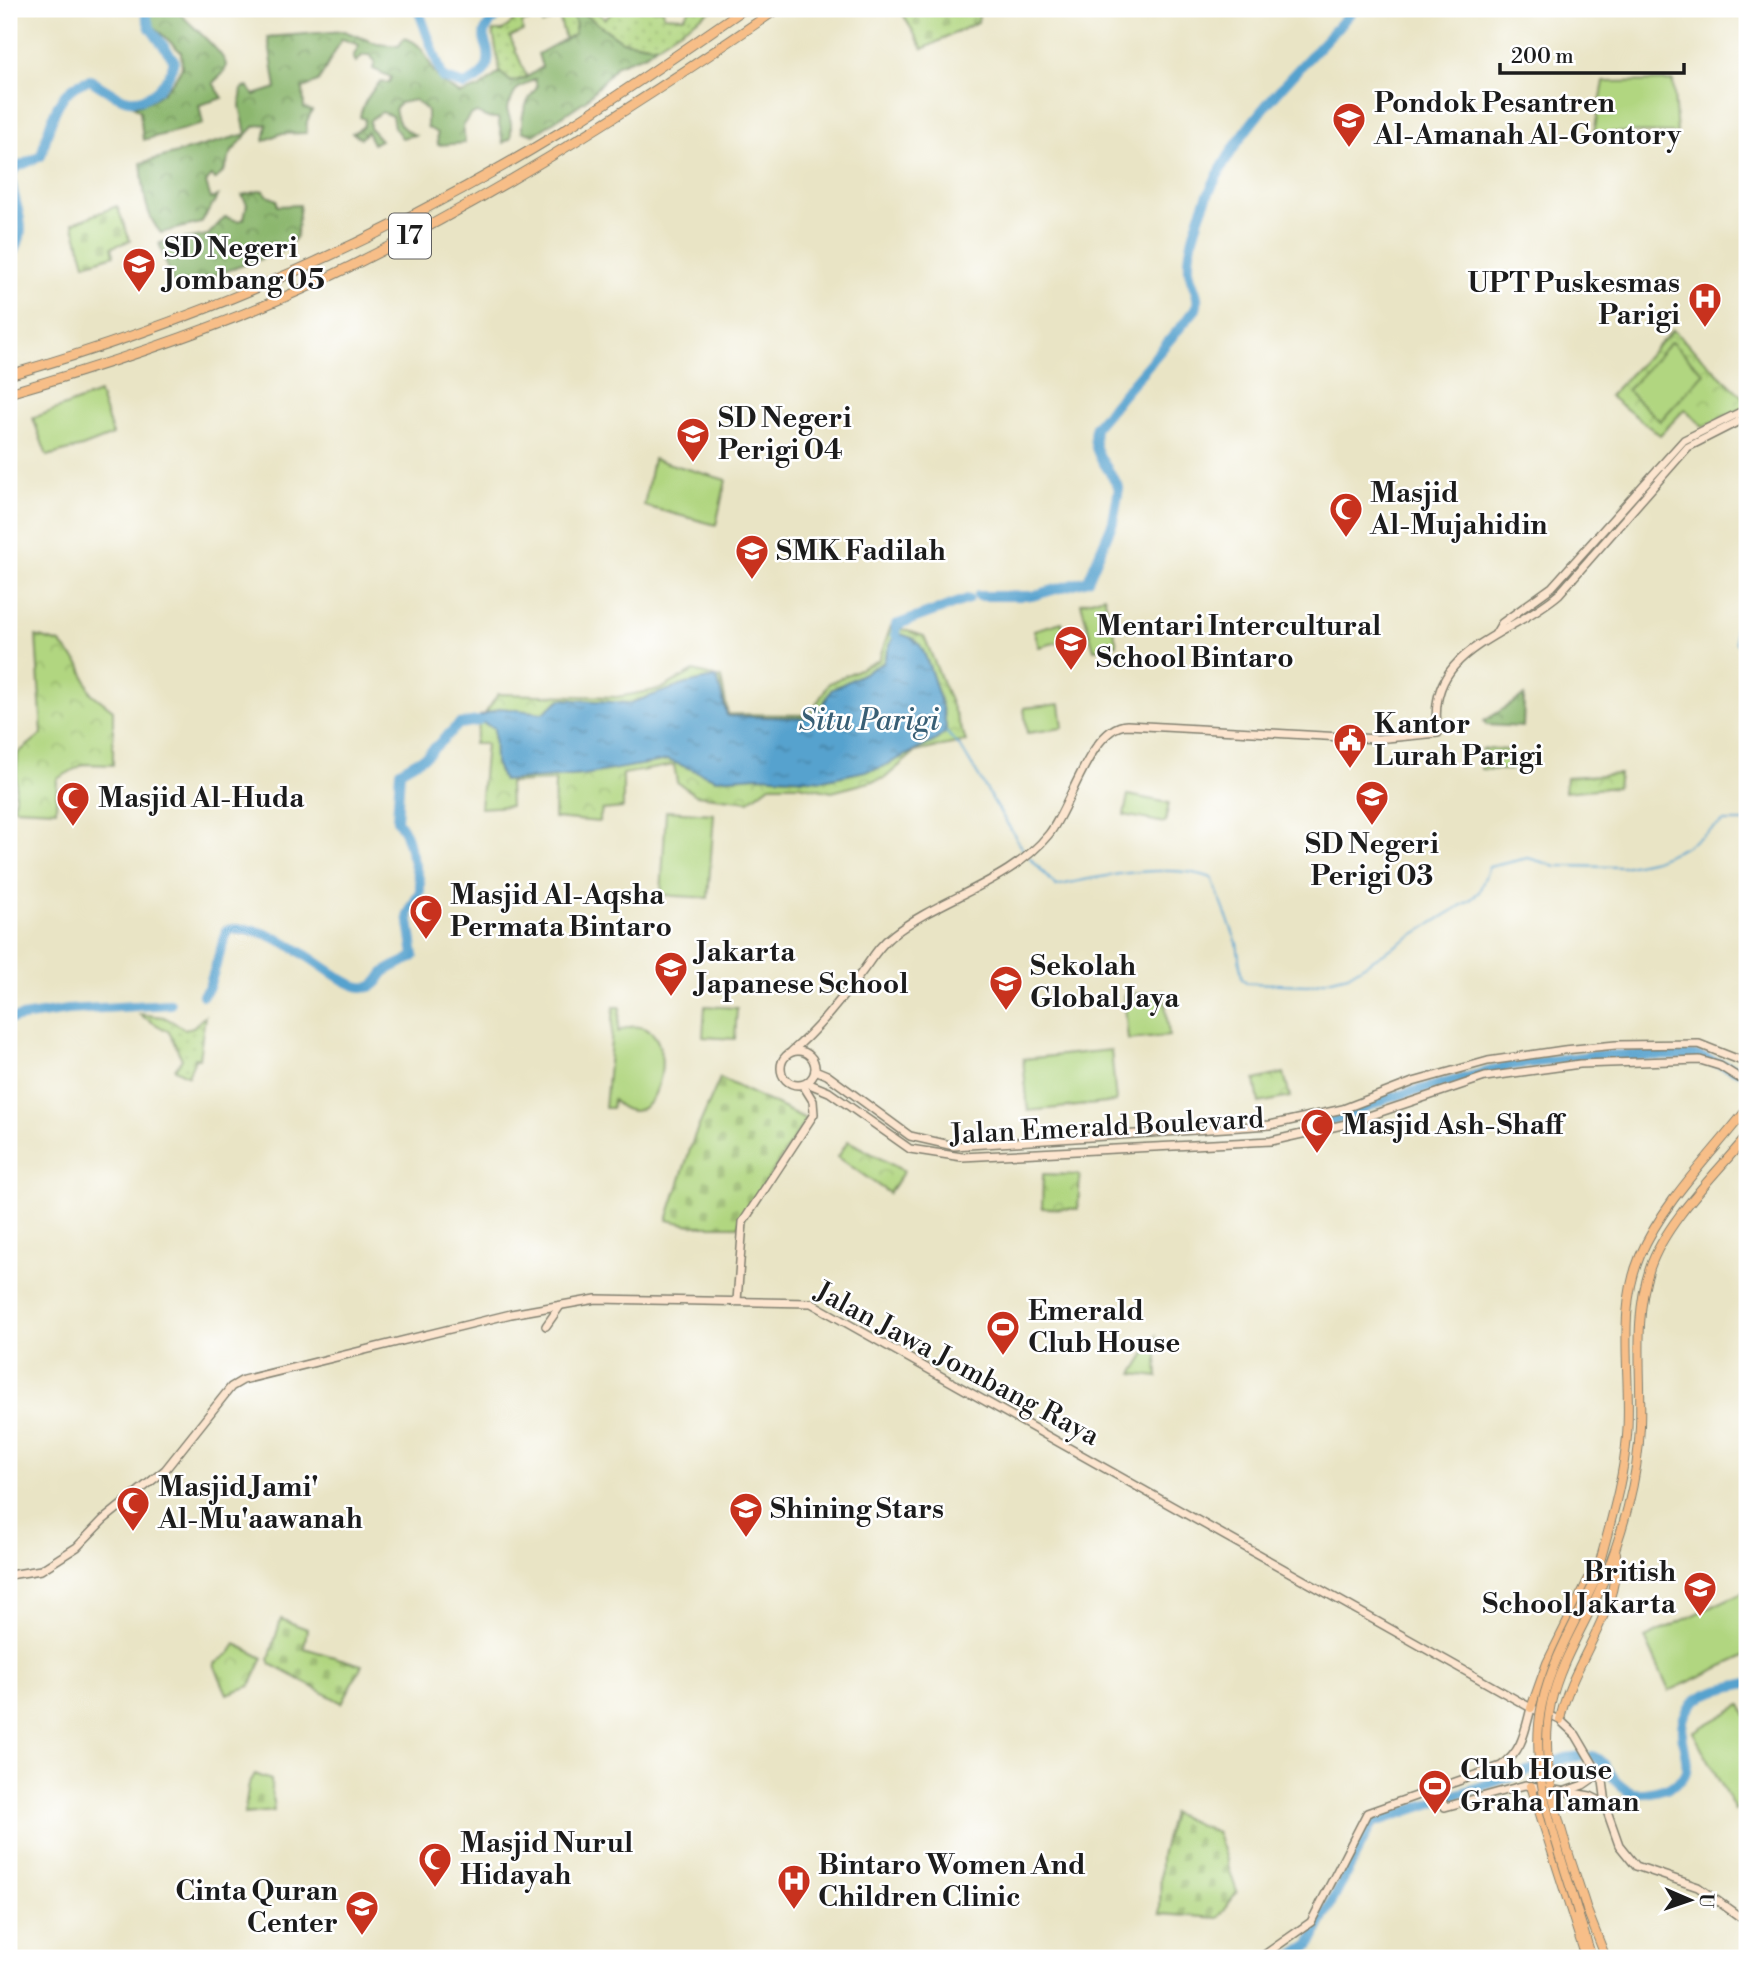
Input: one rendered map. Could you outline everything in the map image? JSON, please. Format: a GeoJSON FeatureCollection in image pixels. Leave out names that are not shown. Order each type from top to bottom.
{"type":"FeatureCollection","features":[{"type":"Feature","properties":{"kind":"highway","name":"17"},"geometry":{"type":"LineString","coordinates":[[9,375],[164,325],[310,266],[438,202],[564,130],[744,9]]}},
{"type":"Feature","properties":{"kind":"highway","name":"17"},"geometry":{"type":"LineString","coordinates":[[9,393],[170,341],[316,283],[447,217],[572,144],[664,87],[777,9]]}},
{"type":"Feature","properties":{"kind":"main road"},"geometry":{"type":"LineString","coordinates":[[1632,502],[1684,440],[1747,409]]}},
{"type":"Feature","properties":{"kind":"main road"},"geometry":{"type":"LineString","coordinates":[[1427,735],[1435,715],[1438,691],[1447,671],[1495,634],[1502,623],[1552,587],[1688,447],[1747,417]]}},
{"type":"Feature","properties":{"kind":"main road"},"geometry":{"type":"LineString","coordinates":[[805,1084],[791,1084],[781,1074],[781,1062],[812,1034],[889,938],[1033,851],[1057,824],[1095,749],[1110,730],[1117,726],[1348,738],[1427,735],[1438,733],[1435,715]]}},
{"type":"Feature","properties":{"kind":"main road"},"geometry":{"type":"LineString","coordinates":[[805,1084],[815,1070],[811,1058],[812,1034]]}},
{"type":"Feature","properties":{"kind":"main road","name":"Jalan Emerald Boulevard"},"geometry":{"type":"LineString","coordinates":[[815,1070],[827,1075],[915,1138],[942,1145],[967,1146],[1270,1125],[1343,1109],[1413,1082],[1488,1061],[1619,1053],[1699,1044],[1747,1063]]}},
{"type":"Feature","properties":{"kind":"main road"},"geometry":{"type":"LineString","coordinates":[[792,1051],[804,1052],[811,1058]]}},
{"type":"Feature","properties":{"kind":"main road","name":"Jalan Emerald Boulevard"},"geometry":{"type":"LineString","coordinates":[[805,1084],[822,1088],[910,1149],[937,1156],[974,1157],[1271,1141],[1342,1125],[1485,1077],[1619,1053],[1707,1061],[1747,1081]]}},
{"type":"Feature","properties":{"kind":"main road"},"geometry":{"type":"LineString","coordinates":[[813,1101],[827,1075]]}},
{"type":"Feature","properties":{"kind":"main road"},"geometry":{"type":"LineString","coordinates":[[737,1301],[743,1222],[814,1114],[813,1101],[805,1084]]}},
{"type":"Feature","properties":{"kind":"main road"},"geometry":{"type":"LineString","coordinates":[[1598,1583],[1602,1552],[1620,1486],[1626,1449],[1626,1340],[1630,1289],[1640,1257],[1650,1235],[1747,1109]]}},
{"type":"Feature","properties":{"kind":"main road"},"geometry":{"type":"LineString","coordinates":[[1592,1958],[1582,1911],[1541,1787],[1538,1741],[1542,1704],[1550,1679],[1616,1550],[1628,1511],[1639,1448],[1639,1339],[1646,1282],[1664,1239],[1747,1136]]}},
{"type":"Feature","properties":{"kind":"main road"},"geometry":{"type":"LineString","coordinates":[[1694,1175],[1696,1184],[1705,1187]]}},
{"type":"Feature","properties":{"kind":"main road"},"geometry":{"type":"LineString","coordinates":[[1682,1191],[1691,1191],[1695,1200]]}},
{"type":"Feature","properties":{"kind":"main road","name":"Jalan Jawa Jombang Raya"},"geometry":{"type":"LineString","coordinates":[[9,1575],[41,1570],[77,1547],[103,1520],[165,1470],[238,1382],[427,1334],[609,1298],[811,1303],[1531,1708],[1560,1720]]}},
{"type":"Feature","properties":{"kind":"main road"},"geometry":{"type":"LineString","coordinates":[[546,1326],[560,1306]]}},
{"type":"Feature","properties":{"kind":"main road"},"geometry":{"type":"LineString","coordinates":[[1616,1550],[1611,1595],[1568,1690],[1560,1720],[1576,1735],[1599,1774],[1604,1784],[1606,1804],[1619,1845],[1636,1867],[1698,1887],[1747,1922]]}},
{"type":"Feature","properties":{"kind":"main road"},"geometry":{"type":"LineString","coordinates":[[1260,1958],[1311,1922],[1367,1812],[1437,1791],[1511,1759],[1520,1745],[1547,1663],[1602,1552]]}},
{"type":"Feature","properties":{"kind":"main road"},"geometry":{"type":"LineString","coordinates":[[1562,1792],[1583,1785],[1599,1774]]}},
{"type":"Feature","properties":{"kind":"main road"},"geometry":{"type":"LineString","coordinates":[[1437,1791],[1443,1806],[1518,1786],[1590,1796],[1606,1804]]}},
{"type":"Feature","properties":{"kind":"main road"},"geometry":{"type":"LineString","coordinates":[[1531,1786],[1586,1958]]}},
{"type":"Feature","properties":{"kind":"main road"},"geometry":{"type":"LineString","coordinates":[[1582,1911],[1606,1958]]}},
{"type":"Feature","properties":{"kind":"green space"},"geometry":{"type":"Polygon","coordinates":[[[147,9],[176,9],[213,46],[226,66],[223,74],[213,83],[223,98],[199,105],[203,124],[143,140],[140,111],[134,106],[150,101],[162,92],[182,67],[181,52],[152,25],[147,9]]]}},
{"type":"Feature","properties":{"kind":"green space"},"geometry":{"type":"Polygon","coordinates":[[[528,9],[572,12],[576,25],[574,34],[565,39],[559,16],[543,24],[541,17],[522,23],[523,31],[510,37],[527,77],[511,82],[500,72],[493,31],[502,31],[528,9]]]}},
{"type":"Feature","properties":{"kind":"green space"},"geometry":{"type":"Polygon","coordinates":[[[565,9],[577,9],[622,41],[656,46],[646,54],[617,65],[586,100],[534,135],[522,131],[522,118],[537,87],[535,79],[516,90],[507,109],[511,138],[503,143],[498,118],[488,118],[477,113],[470,115],[463,125],[465,143],[438,145],[437,133],[427,127],[427,110],[415,100],[400,103],[395,109],[401,125],[415,135],[402,138],[394,127],[392,116],[382,112],[370,120],[370,128],[381,140],[373,144],[367,132],[361,138],[352,133],[363,127],[365,119],[360,117],[361,112],[371,93],[380,82],[389,83],[391,77],[373,69],[375,61],[369,55],[363,55],[356,62],[353,57],[359,45],[342,39],[318,82],[303,88],[304,108],[312,111],[307,121],[306,133],[279,134],[264,141],[267,124],[255,126],[232,152],[223,173],[215,179],[211,176],[206,183],[211,199],[218,196],[201,223],[161,233],[155,225],[145,199],[141,163],[246,134],[240,106],[242,88],[248,87],[254,95],[276,88],[268,37],[344,31],[378,44],[399,46],[404,38],[418,45],[441,81],[460,94],[479,88],[500,72],[511,82],[524,79],[542,67],[538,54],[574,34],[576,25],[572,12],[565,9]]]}},
{"type":"Feature","properties":{"kind":"green space"},"geometry":{"type":"Polygon","coordinates":[[[577,9],[594,9],[605,19],[616,9],[663,9],[664,16],[684,17],[690,9],[713,9],[656,46],[622,41],[577,9]]]}},
{"type":"Feature","properties":{"kind":"green space"},"geometry":{"type":"Polygon","coordinates":[[[900,9],[980,9],[978,22],[923,49],[900,9]]]}},
{"type":"Feature","properties":{"kind":"green space"},"geometry":{"type":"Polygon","coordinates":[[[1673,81],[1677,133],[1594,132],[1604,82],[1673,81]]]}},
{"type":"Feature","properties":{"kind":"green space"},"geometry":{"type":"Polygon","coordinates":[[[263,190],[277,200],[277,206],[300,205],[296,238],[281,252],[175,289],[159,243],[208,235],[225,217],[238,221],[244,219],[247,204],[242,195],[263,190]]]}},
{"type":"Feature","properties":{"kind":"green space"},"geometry":{"type":"Polygon","coordinates":[[[117,206],[130,241],[112,247],[114,255],[85,264],[73,223],[117,206]]]}},
{"type":"Feature","properties":{"kind":"green space"},"geometry":{"type":"Polygon","coordinates":[[[1673,330],[1747,401],[1747,406],[1703,427],[1685,409],[1660,435],[1609,396],[1673,330]]]}},
{"type":"Feature","properties":{"kind":"green space"},"geometry":{"type":"Polygon","coordinates":[[[1671,342],[1704,373],[1660,421],[1627,390],[1671,342]]]}},
{"type":"Feature","properties":{"kind":"green space"},"geometry":{"type":"Polygon","coordinates":[[[99,393],[113,435],[47,456],[33,418],[99,393]]]}},
{"type":"Feature","properties":{"kind":"green space"},"geometry":{"type":"Polygon","coordinates":[[[653,459],[726,480],[716,525],[644,506],[653,459]]]}},
{"type":"Feature","properties":{"kind":"green space"},"geometry":{"type":"Polygon","coordinates":[[[1104,596],[1117,644],[1094,650],[1081,603],[1104,596]]]}},
{"type":"Feature","properties":{"kind":"green space"},"geometry":{"type":"Polygon","coordinates":[[[1062,622],[1066,640],[1039,647],[1034,630],[1062,622]]]}},
{"type":"Feature","properties":{"kind":"green space","name":"Situ Parigi"},"geometry":{"type":"Polygon","coordinates":[[[891,626],[924,636],[966,741],[915,752],[885,778],[832,792],[799,785],[770,785],[749,801],[696,795],[677,782],[674,765],[623,774],[623,808],[602,810],[599,822],[554,818],[555,781],[509,783],[510,806],[480,808],[486,744],[474,744],[479,723],[498,694],[617,697],[661,689],[694,671],[721,678],[728,714],[810,715],[829,683],[879,660],[891,626]]]}},
{"type":"Feature","properties":{"kind":"green space"},"geometry":{"type":"Polygon","coordinates":[[[36,636],[60,643],[80,665],[91,693],[113,710],[113,765],[84,764],[57,779],[56,810],[14,808],[18,753],[42,734],[36,636]]]}},
{"type":"Feature","properties":{"kind":"green space"},"geometry":{"type":"Polygon","coordinates":[[[1524,696],[1523,727],[1486,725],[1484,721],[1524,696]]]}},
{"type":"Feature","properties":{"kind":"green space"},"geometry":{"type":"Polygon","coordinates":[[[1060,704],[1063,728],[1027,733],[1024,708],[1060,704]]]}},
{"type":"Feature","properties":{"kind":"green space"},"geometry":{"type":"Polygon","coordinates":[[[1482,749],[1512,750],[1511,770],[1481,769],[1482,749]]]}},
{"type":"Feature","properties":{"kind":"green space"},"geometry":{"type":"Polygon","coordinates":[[[1619,774],[1617,787],[1565,792],[1566,777],[1619,774]]]}},
{"type":"Feature","properties":{"kind":"green space"},"geometry":{"type":"Polygon","coordinates":[[[1128,795],[1169,803],[1165,823],[1124,815],[1128,795]]]}},
{"type":"Feature","properties":{"kind":"green space"},"geometry":{"type":"Polygon","coordinates":[[[666,811],[714,814],[708,898],[661,895],[666,811]]]}},
{"type":"Feature","properties":{"kind":"green space"},"geometry":{"type":"Polygon","coordinates":[[[1164,991],[1169,1036],[1128,1040],[1124,995],[1164,991]]]}},
{"type":"Feature","properties":{"kind":"green space"},"geometry":{"type":"Polygon","coordinates":[[[705,1006],[737,1008],[735,1039],[703,1037],[705,1006]]]}},
{"type":"Feature","properties":{"kind":"green space"},"geometry":{"type":"Polygon","coordinates":[[[614,1007],[620,1007],[618,1032],[631,1027],[644,1028],[655,1037],[661,1051],[662,1069],[658,1086],[651,1100],[641,1109],[628,1110],[613,1100],[612,1108],[605,1108],[614,1007]]]}},
{"type":"Feature","properties":{"kind":"green space"},"geometry":{"type":"Polygon","coordinates":[[[138,1014],[164,1017],[185,1029],[193,1027],[205,1016],[199,1059],[195,1058],[188,1076],[175,1069],[182,1059],[169,1032],[138,1014]]]}},
{"type":"Feature","properties":{"kind":"green space"},"geometry":{"type":"Polygon","coordinates":[[[1111,1050],[1116,1102],[1028,1111],[1023,1059],[1111,1050]]]}},
{"type":"Feature","properties":{"kind":"green space"},"geometry":{"type":"Polygon","coordinates":[[[1284,1073],[1290,1097],[1259,1103],[1255,1080],[1284,1073]]]}},
{"type":"Feature","properties":{"kind":"green space"},"geometry":{"type":"Polygon","coordinates":[[[720,1078],[806,1119],[738,1226],[696,1226],[667,1220],[694,1137],[720,1078]]]}},
{"type":"Feature","properties":{"kind":"green space"},"geometry":{"type":"Polygon","coordinates":[[[848,1141],[904,1171],[889,1193],[838,1157],[848,1141]]]}},
{"type":"Feature","properties":{"kind":"green space"},"geometry":{"type":"Polygon","coordinates":[[[1043,1174],[1080,1175],[1078,1209],[1042,1208],[1043,1174]]]}},
{"type":"Feature","properties":{"kind":"green space"},"geometry":{"type":"Polygon","coordinates":[[[1156,1337],[1158,1377],[1133,1374],[1156,1337]]]}},
{"type":"Feature","properties":{"kind":"green space"},"geometry":{"type":"Polygon","coordinates":[[[1747,1590],[1747,1655],[1669,1691],[1645,1638],[1747,1590]]]}},
{"type":"Feature","properties":{"kind":"green space"},"geometry":{"type":"Polygon","coordinates":[[[281,1619],[307,1629],[304,1648],[362,1665],[342,1703],[271,1664],[269,1659],[281,1619]]]}},
{"type":"Feature","properties":{"kind":"green space"},"geometry":{"type":"Polygon","coordinates":[[[236,1644],[263,1658],[250,1686],[227,1694],[214,1664],[230,1653],[236,1644]]]}},
{"type":"Feature","properties":{"kind":"green space"},"geometry":{"type":"Polygon","coordinates":[[[1741,1705],[1747,1717],[1747,1803],[1735,1810],[1693,1732],[1741,1705]]]}},
{"type":"Feature","properties":{"kind":"green space"},"geometry":{"type":"Polygon","coordinates":[[[255,1774],[271,1780],[274,1811],[244,1814],[249,1784],[255,1774]]]}},
{"type":"Feature","properties":{"kind":"green space"},"geometry":{"type":"Polygon","coordinates":[[[1172,1813],[1217,1833],[1237,1892],[1218,1918],[1160,1914],[1161,1856],[1172,1813]]]}},
{"type":"Feature","properties":{"kind":"water","name":"Situ Parigi"},"geometry":{"type":"Polygon","coordinates":[[[900,634],[915,640],[923,650],[932,673],[946,732],[935,741],[880,768],[823,780],[759,776],[716,779],[668,760],[584,775],[503,781],[495,763],[494,728],[478,721],[480,716],[501,708],[543,713],[561,699],[630,703],[686,684],[717,677],[727,716],[811,718],[820,710],[831,690],[883,663],[892,640],[900,634]]]}},
{"type":"Feature","properties":{"kind":"waterway"},"geometry":{"type":"LineString","coordinates":[[9,257],[16,247],[21,227],[11,176],[15,168],[41,156],[51,121],[61,100],[78,84],[90,80],[119,97],[137,100],[152,94],[169,75],[174,60],[150,28],[144,9]]}},
{"type":"Feature","properties":{"kind":"waterway"},"geometry":{"type":"LineString","coordinates":[[418,9],[443,78],[464,85],[479,77],[485,69],[488,58],[484,34],[490,22],[503,9]]}},
{"type":"Feature","properties":{"kind":"waterway"},"geometry":{"type":"LineString","coordinates":[[978,596],[1032,596],[1088,580],[1113,522],[1119,488],[1097,451],[1094,435],[1096,426],[1196,309],[1197,299],[1189,269],[1191,247],[1208,194],[1224,164],[1263,109],[1354,9]]}},
{"type":"Feature","properties":{"kind":"waterway"},"geometry":{"type":"LineString","coordinates":[[896,635],[896,625],[968,599]]}},
{"type":"Feature","properties":{"kind":"waterway"},"geometry":{"type":"LineString","coordinates":[[1747,604],[1738,618],[1735,632],[1736,643],[1747,651]]}},
{"type":"Feature","properties":{"kind":"waterway"},"geometry":{"type":"LineString","coordinates":[[203,995],[209,987],[227,930],[249,930],[270,936],[291,946],[343,980],[358,986],[373,986],[388,970],[414,956],[408,914],[420,891],[420,882],[405,833],[397,820],[400,771],[426,756],[459,724],[478,721]]}},
{"type":"Feature","properties":{"kind":"waterway"},"geometry":{"type":"LineString","coordinates":[[946,732],[962,749],[1025,853]]}},
{"type":"Feature","properties":{"kind":"waterway"},"geometry":{"type":"LineString","coordinates":[[1029,857],[1056,886],[1135,872],[1176,871],[1212,878],[1237,943],[1242,979],[1248,983],[1308,985],[1348,975],[1470,900],[1479,892],[1489,867],[1528,858],[1556,866],[1623,867],[1655,860],[1683,848],[1723,822],[1747,822]]}},
{"type":"Feature","properties":{"kind":"waterway"},"geometry":{"type":"LineString","coordinates":[[9,1019],[68,1010],[170,1004]]}},
{"type":"Feature","properties":{"kind":"waterway"},"geometry":{"type":"LineString","coordinates":[[1311,1126],[1336,1120],[1385,1099],[1513,1065],[1598,1055],[1697,1056],[1747,1073]]}},
{"type":"Feature","properties":{"kind":"waterway"},"geometry":{"type":"LineString","coordinates":[[1592,1756],[1603,1764],[1619,1785],[1631,1792],[1651,1792],[1678,1783],[1685,1774],[1687,1765],[1682,1729],[1684,1717],[1692,1704],[1710,1693],[1747,1683]]}},
{"type":"Feature","properties":{"kind":"waterway"},"geometry":{"type":"LineString","coordinates":[[1289,1958],[1310,1945],[1372,1823],[1566,1758],[1582,1756]]}},
{"type":"Feature","properties":{"kind":"place","name":"Pondok Pesantren Al-Amanah Al-Gontory"},"geometry":{"type":"Point","coordinates":[1349,149]}},
{"type":"Feature","properties":{"kind":"place","name":"SD Negeri Jombang 05"},"geometry":{"type":"Point","coordinates":[139,294]}},
{"type":"Feature","properties":{"kind":"place","name":"UPT Puskesmas Parigi"},"geometry":{"type":"Point","coordinates":[1705,329]}},
{"type":"Feature","properties":{"kind":"place","name":"SD Negeri Perigi 04"},"geometry":{"type":"Point","coordinates":[693,464]}},
{"type":"Feature","properties":{"kind":"place","name":"Masjid Al-Mujahidin"},"geometry":{"type":"Point","coordinates":[1346,539]}},
{"type":"Feature","properties":{"kind":"place","name":"SMK Fadilah"},"geometry":{"type":"Point","coordinates":[752,581]}},
{"type":"Feature","properties":{"kind":"place","name":"Mentari Intercultural School Bintaro"},"geometry":{"type":"Point","coordinates":[1071,672]}},
{"type":"Feature","properties":{"kind":"place","name":"Kantor Lurah Parigi"},"geometry":{"type":"Point","coordinates":[1350,770]}},
{"type":"Feature","properties":{"kind":"place","name":"SD Negeri Perigi 03"},"geometry":{"type":"Point","coordinates":[1372,827]}},
{"type":"Feature","properties":{"kind":"place","name":"Masjid Al-Huda"},"geometry":{"type":"Point","coordinates":[73,828]}},
{"type":"Feature","properties":{"kind":"place","name":"Masjid Al-Aqsha Permata Bintaro"},"geometry":{"type":"Point","coordinates":[426,941]}},
{"type":"Feature","properties":{"kind":"place","name":"Jakarta Japanese School"},"geometry":{"type":"Point","coordinates":[671,998]}},
{"type":"Feature","properties":{"kind":"place","name":"Sekolah Global Jaya"},"geometry":{"type":"Point","coordinates":[1006,1012]}},
{"type":"Feature","properties":{"kind":"place","name":"Masjid Ash-Shaff"},"geometry":{"type":"Point","coordinates":[1317,1155]}},
{"type":"Feature","properties":{"kind":"place","name":"Emerald Club House"},"geometry":{"type":"Point","coordinates":[1003,1357]}},
{"type":"Feature","properties":{"kind":"place","name":"Masjid Jami' Al-Mu'aawanah"},"geometry":{"type":"Point","coordinates":[133,1533]}},
{"type":"Feature","properties":{"kind":"place","name":"Shining Stars"},"geometry":{"type":"Point","coordinates":[746,1539]}},
{"type":"Feature","properties":{"kind":"place","name":"British School Jakarta"},"geometry":{"type":"Point","coordinates":[1700,1618]}},
{"type":"Feature","properties":{"kind":"place","name":"Club House Graha Taman"},"geometry":{"type":"Point","coordinates":[1435,1816]}},
{"type":"Feature","properties":{"kind":"place","name":"Masjid Nurul Hidayah"},"geometry":{"type":"Point","coordinates":[435,1889]}},
{"type":"Feature","properties":{"kind":"place","name":"Bintaro Women And Children Clinic"},"geometry":{"type":"Point","coordinates":[794,1911]}},
{"type":"Feature","properties":{"kind":"place","name":"Cinta Quran Center"},"geometry":{"type":"Point","coordinates":[362,1937]}}]}
